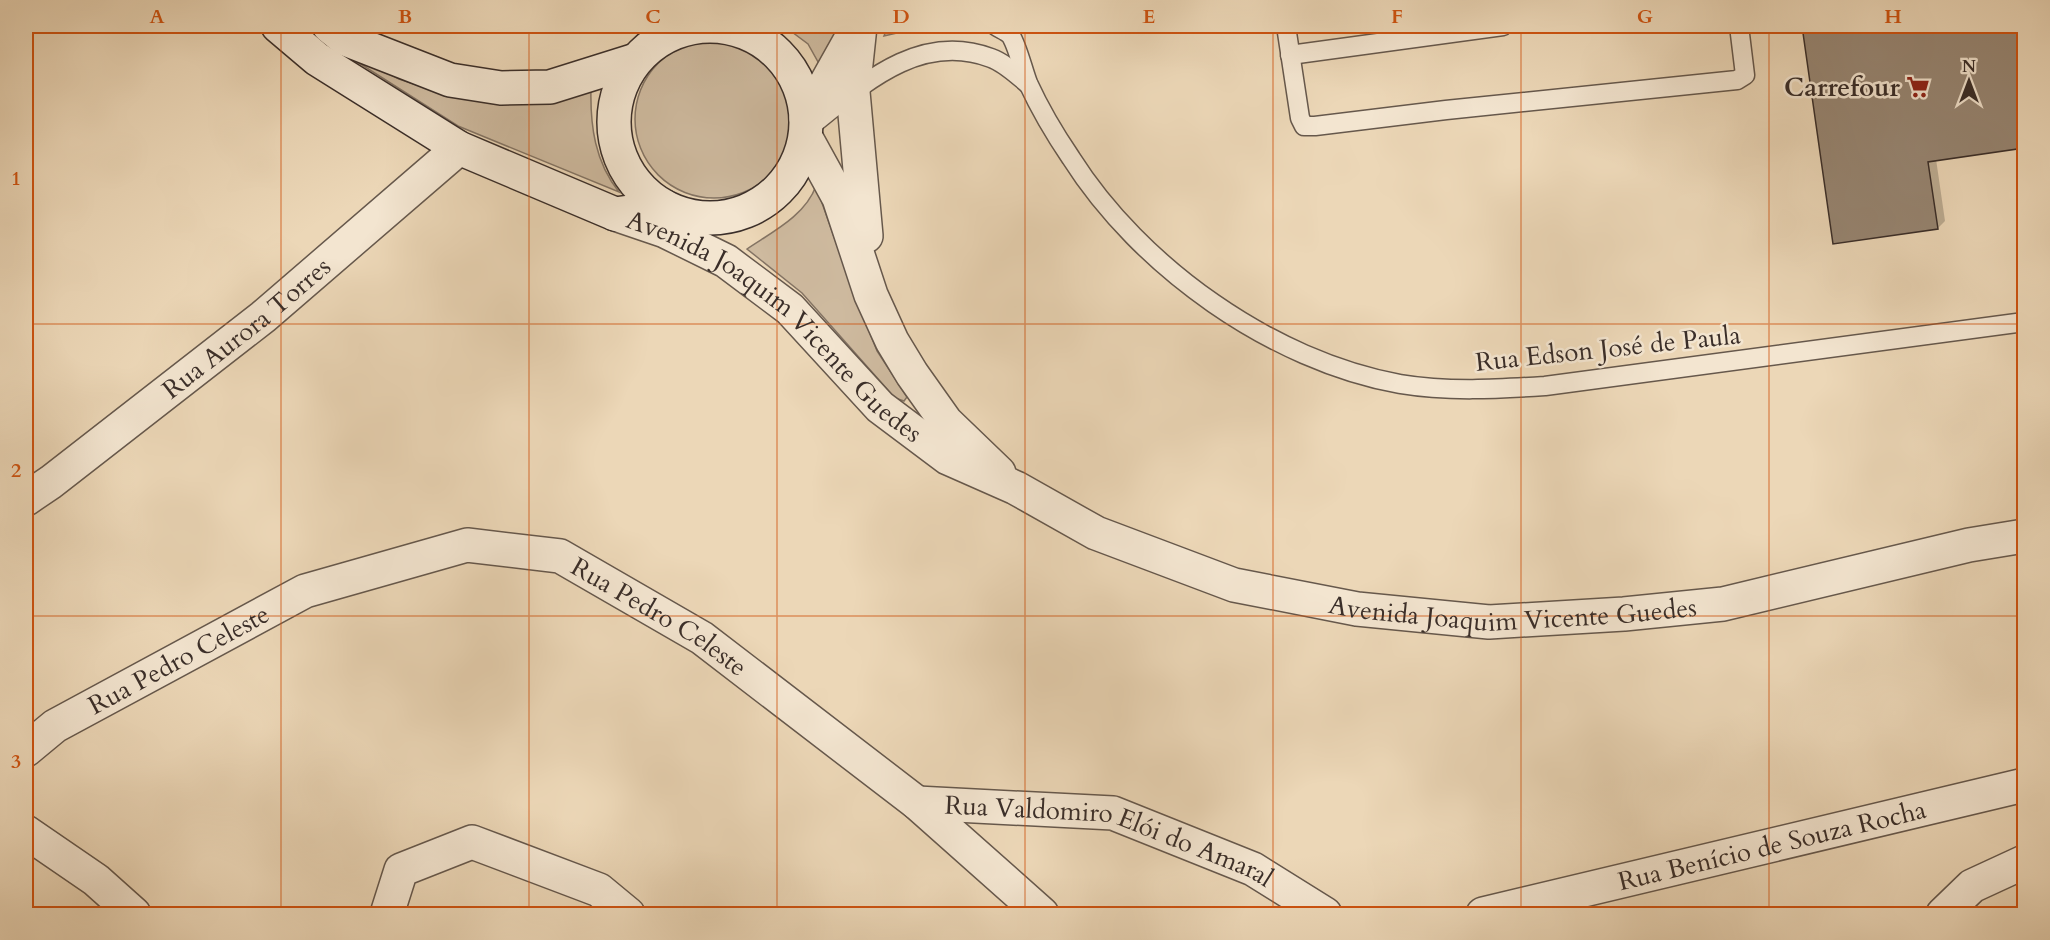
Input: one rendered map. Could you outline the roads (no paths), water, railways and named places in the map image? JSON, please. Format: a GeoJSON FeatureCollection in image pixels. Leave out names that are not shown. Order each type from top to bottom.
{"type":"FeatureCollection","features":[{"type":"Feature","properties":{"kind":"street","name":"Avenida Joaquim Vicente Guedes"},"geometry":{"type":"LineString","coordinates":[[278,26],[317,59],[459,148],[615,214],[665,231],[726,261],[790,309],[880,407],[948,458],[1016,488],[1096,533],[1233,585],[1357,609],[1489,622],[1624,614],[1723,604],[1969,545],[2025,536]]}},
{"type":"Feature","properties":{"kind":"street"},"geometry":{"type":"LineString","coordinates":[[329,26],[345,39],[450,80],[501,88],[550,87],[636,60]]}},
{"type":"Feature","properties":{"kind":"street"},"geometry":{"type":"LineString","coordinates":[[450,80],[547,70],[581,62],[676,27],[710,26],[739,30],[766,44],[787,64],[801,90],[806,129]]}},
{"type":"Feature","properties":{"kind":"street"},"geometry":{"type":"LineString","coordinates":[[858,26],[853,92],[871,295]]}},
{"type":"Feature","properties":{"kind":"street"},"geometry":{"type":"LineString","coordinates":[[615,214],[674,210],[710,217],[738,214],[763,202],[784,183],[796,165],[806,129],[858,26]]}},
{"type":"Feature","properties":{"kind":"street"},"geometry":{"type":"LineString","coordinates":[[676,27],[636,60],[620,86],[613,116],[617,147],[629,175],[647,195],[674,210],[726,261]]}},
{"type":"Feature","properties":{"kind":"street","name":"Avenida Joaquim Vicente Guedes"},"geometry":{"type":"LineString","coordinates":[[806,129],[839,198],[871,295],[892,341],[946,422],[1016,488]]}},
{"type":"Feature","properties":{"kind":"street","name":"Rua Aurora Torres"},"geometry":{"type":"LineString","coordinates":[[26,499],[51,482],[262,317],[459,148]]}},
{"type":"Feature","properties":{"kind":"street","name":"Rua Pedro Celeste"},"geometry":{"type":"LineString","coordinates":[[26,750],[54,726],[305,591],[467,544],[560,556],[702,638],[916,803],[1042,915]]}},
{"type":"Feature","properties":{"kind":"street","name":"Rua Benício de Souza Rocha"},"geometry":{"type":"LineString","coordinates":[[1483,915],[2025,785]]}},
{"type":"Feature","properties":{"kind":"street","name":"Rua Valdomiro Elói do Amaral"},"geometry":{"type":"LineString","coordinates":[[916,803],[1113,813],[1253,869],[1325,915]]}},
{"type":"Feature","properties":{"kind":"street"},"geometry":{"type":"LineString","coordinates":[[26,832],[96,880],[134,915]]}},
{"type":"Feature","properties":{"kind":"street"},"geometry":{"type":"LineString","coordinates":[[387,915],[401,870],[472,842],[598,890],[628,915]]}},
{"type":"Feature","properties":{"kind":"street"},"geometry":{"type":"LineString","coordinates":[[1943,915],[1972,886],[2025,862]]}},
{"type":"Feature","properties":{"kind":"lane"},"geometry":{"type":"LineString","coordinates":[[1286,26],[1300,118],[1304,126],[1737,80],[1745,75],[1739,26]]}},
{"type":"Feature","properties":{"kind":"lane"},"geometry":{"type":"LineString","coordinates":[[1290,55],[1503,26]]}},
{"type":"Feature","properties":{"kind":"lane"},"geometry":{"type":"LineString","coordinates":[[1004,29],[1029,85]]}},
{"type":"Feature","properties":{"kind":"lane"},"geometry":{"type":"LineString","coordinates":[[806,129],[853,92],[901,61],[938,50],[962,50],[992,58],[1029,85]]}},
{"type":"Feature","properties":{"kind":"lane","name":"Rua Edson José de Paula"},"geometry":{"type":"LineString","coordinates":[[1029,85],[1070,158],[1095,193],[1148,250],[1204,298],[1254,331],[1299,352],[1360,374],[1399,384],[1492,390],[1545,386],[2025,322]]}},
{"type":"Feature","properties":{"kind":"place","name":"Carrefour"},"geometry":{"type":"Point","coordinates":[1918,87]}}]}
